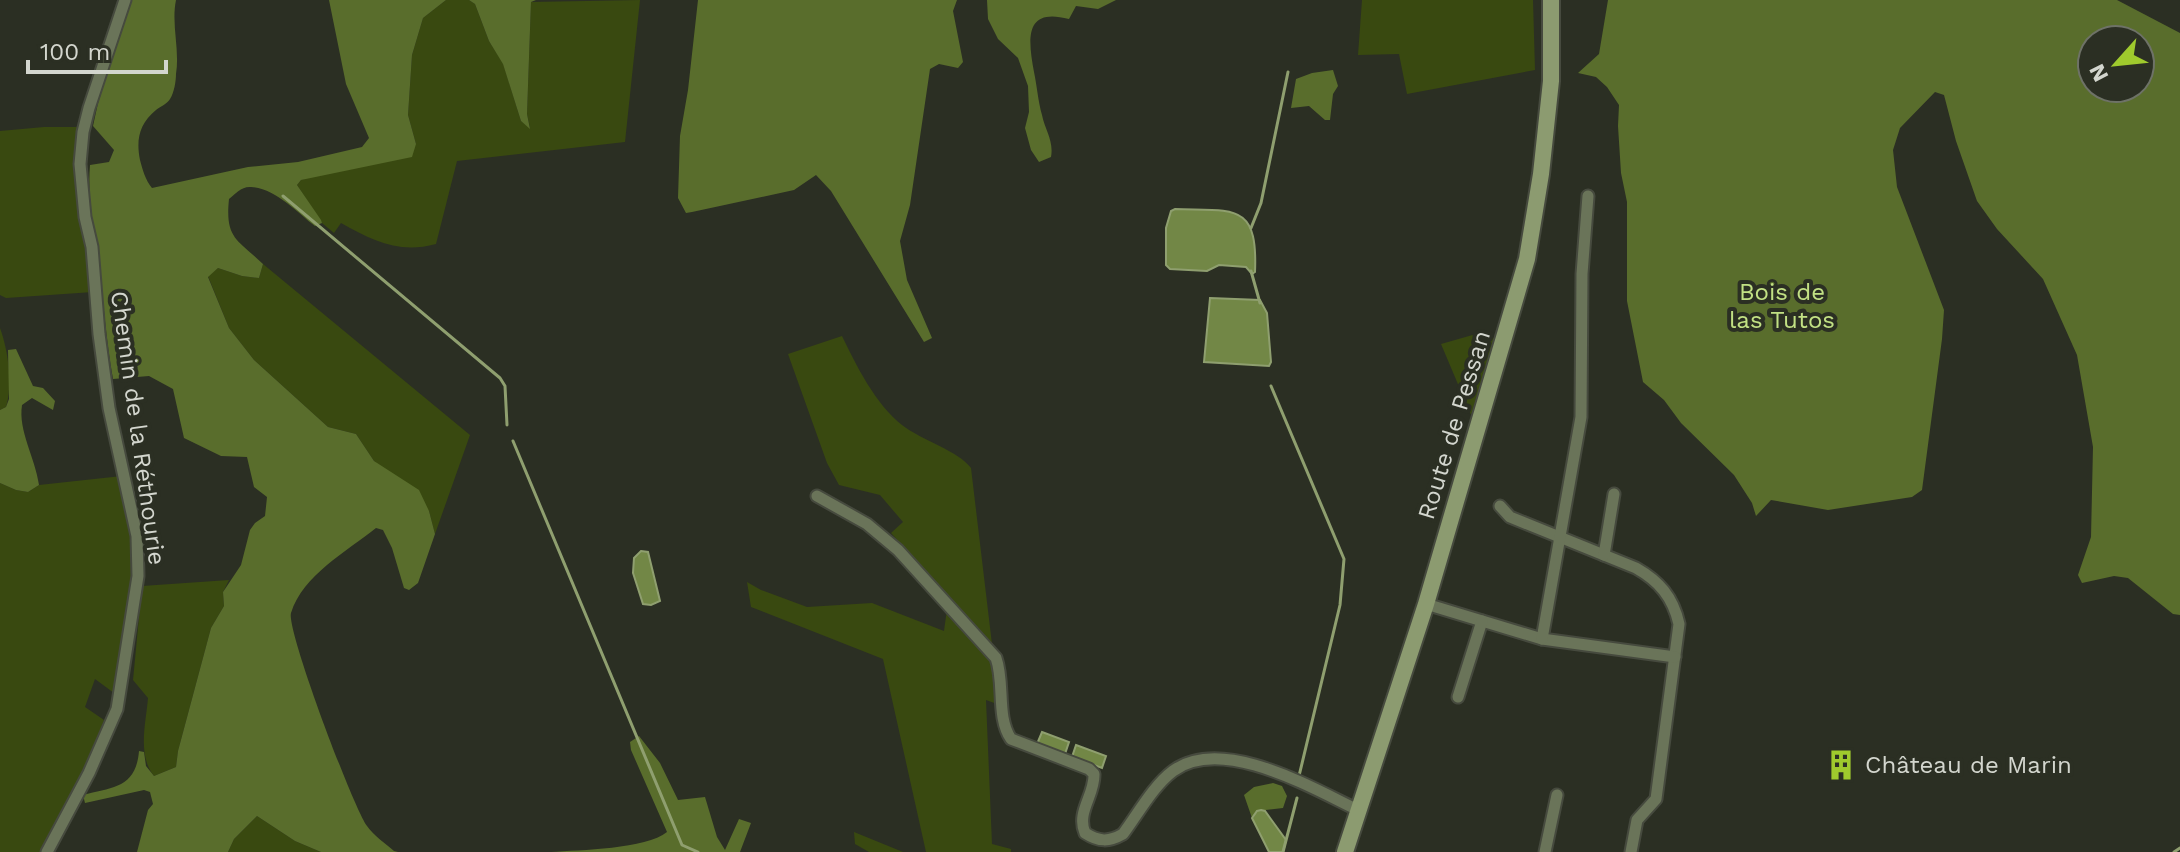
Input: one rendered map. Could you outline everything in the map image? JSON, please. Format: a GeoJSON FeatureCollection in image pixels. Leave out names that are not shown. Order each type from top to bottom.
{"type":"FeatureCollection","features":[{"type":"Feature","properties":{"kind":"main road","name":"Route de Pessan"},"geometry":{"type":"LineString","coordinates":[[1345,852],[1426,604],[1527,259],[1541,174],[1551,81],[1551,0]]}},
{"type":"Feature","properties":{"kind":"street","name":"Chemin de la Réthourie"},"geometry":{"type":"LineString","coordinates":[[47,852],[89,773],[117,709],[138,576],[137,536],[109,408],[80,164],[89,108],[125,0]]}},
{"type":"Feature","properties":{"kind":"street"},"geometry":{"type":"LineString","coordinates":[[1542,639],[1581,417],[1582,274],[1588,196]]}},
{"type":"Feature","properties":{"kind":"street"},"geometry":{"type":"LineString","coordinates":[[1604,555],[1614,494]]}},
{"type":"Feature","properties":{"kind":"street"},"geometry":{"type":"LineString","coordinates":[[817,496],[867,524],[898,550],[996,658],[1000,669],[1005,730],[1011,739],[1089,769],[1094,774],[1082,817],[1085,833],[1101,841],[1123,834],[1173,771],[1200,760],[1241,761],[1293,780],[1358,810]]}},
{"type":"Feature","properties":{"kind":"street"},"geometry":{"type":"LineString","coordinates":[[1500,506],[1510,517],[1650,576],[1670,598],[1679,624],[1656,799],[1637,820],[1631,852]]}},
{"type":"Feature","properties":{"kind":"street"},"geometry":{"type":"LineString","coordinates":[[1426,604],[1542,639],[1675,657]]}},
{"type":"Feature","properties":{"kind":"street"},"geometry":{"type":"LineString","coordinates":[[1458,697],[1482,621]]}},
{"type":"Feature","properties":{"kind":"street"},"geometry":{"type":"LineString","coordinates":[[1545,852],[1557,795]]}},
{"type":"Feature","properties":{"kind":"shaded area"},"geometry":{"type":"Polygon","coordinates":[[[446,0],[469,0],[475,4],[489,41],[503,63],[521,121],[530,128],[527,114],[531,2],[640,0],[625,142],[457,161],[436,244],[410,247],[387,244],[341,223],[334,233],[322,223],[297,185],[301,180],[416,144],[408,115],[412,55],[423,18],[446,0]]]}},
{"type":"Feature","properties":{"kind":"shaded area"},"geometry":{"type":"Polygon","coordinates":[[[1362,0],[1533,0],[1535,70],[1407,94],[1399,54],[1358,55],[1362,0]]]}},
{"type":"Feature","properties":{"kind":"shaded area"},"geometry":{"type":"Polygon","coordinates":[[[77,127],[77,152],[93,292],[6,298],[0,295],[0,131],[77,127]]]}},
{"type":"Feature","properties":{"kind":"shaded area"},"geometry":{"type":"Polygon","coordinates":[[[1171,211],[1227,211],[1247,222],[1255,249],[1255,272],[1252,274],[1246,267],[1219,265],[1207,271],[1170,269],[1166,265],[1166,228],[1171,211]]]}},
{"type":"Feature","properties":{"kind":"shaded area"},"geometry":{"type":"Polygon","coordinates":[[[263,264],[470,435],[435,534],[429,511],[374,461],[356,434],[328,427],[254,360],[229,328],[208,276],[218,268],[259,278],[263,264]]]}},
{"type":"Feature","properties":{"kind":"shaded area"},"geometry":{"type":"Polygon","coordinates":[[[1210,298],[1260,300],[1267,313],[1269,366],[1204,362],[1210,298]]]}},
{"type":"Feature","properties":{"kind":"shaded area"},"geometry":{"type":"Polygon","coordinates":[[[0,328],[9,378],[6,407],[0,410],[0,328]]]}},
{"type":"Feature","properties":{"kind":"shaded area"},"geometry":{"type":"Polygon","coordinates":[[[1476,334],[1495,338],[1471,415],[1441,344],[1476,334]]]}},
{"type":"Feature","properties":{"kind":"shaded area"},"geometry":{"type":"Polygon","coordinates":[[[842,336],[868,384],[893,417],[910,430],[958,456],[971,468],[992,644],[891,533],[903,522],[880,495],[839,485],[827,463],[788,354],[842,336]]]}},
{"type":"Feature","properties":{"kind":"shaded area"},"geometry":{"type":"Polygon","coordinates":[[[122,476],[134,554],[120,672],[114,693],[95,679],[85,707],[104,720],[85,770],[42,852],[0,852],[0,483],[28,492],[39,485],[122,476]]]}},
{"type":"Feature","properties":{"kind":"shaded area"},"geometry":{"type":"Polygon","coordinates":[[[641,551],[648,552],[660,601],[651,605],[643,604],[633,573],[634,558],[641,551]]]}},
{"type":"Feature","properties":{"kind":"shaded area"},"geometry":{"type":"Polygon","coordinates":[[[229,580],[223,592],[224,606],[211,628],[176,767],[154,776],[144,749],[148,698],[133,680],[142,586],[229,580]]]}},
{"type":"Feature","properties":{"kind":"shaded area"},"geometry":{"type":"Polygon","coordinates":[[[747,582],[807,607],[872,603],[944,631],[947,609],[994,668],[997,704],[986,700],[992,844],[1011,849],[1011,852],[926,852],[883,659],[751,607],[747,582]]]}},
{"type":"Feature","properties":{"kind":"shaded area"},"geometry":{"type":"Polygon","coordinates":[[[1042,732],[1069,742],[1065,754],[1037,744],[1042,732]]]}},
{"type":"Feature","properties":{"kind":"shaded area"},"geometry":{"type":"Polygon","coordinates":[[[1076,745],[1106,756],[1102,768],[1072,757],[1076,745]]]}},
{"type":"Feature","properties":{"kind":"shaded area"},"geometry":{"type":"Polygon","coordinates":[[[1261,810],[1265,811],[1286,840],[1283,852],[1269,852],[1252,818],[1261,810]]]}},
{"type":"Feature","properties":{"kind":"shaded area"},"geometry":{"type":"Polygon","coordinates":[[[257,816],[295,841],[321,852],[228,852],[234,839],[257,816]]]}},
{"type":"Feature","properties":{"kind":"shaded area"},"geometry":{"type":"Polygon","coordinates":[[[854,832],[903,852],[869,852],[855,844],[854,832]]]}},
{"type":"Feature","properties":{"kind":"green space"},"geometry":{"type":"Polygon","coordinates":[[[130,0],[176,0],[177,65],[174,90],[169,100],[142,127],[138,146],[146,178],[152,188],[248,167],[298,162],[362,147],[369,138],[346,84],[329,0],[446,0],[423,18],[412,55],[408,115],[416,144],[412,157],[301,180],[297,185],[322,223],[315,226],[269,192],[251,187],[242,189],[229,199],[229,223],[235,237],[263,264],[259,278],[218,268],[208,277],[229,328],[254,360],[328,427],[356,434],[374,461],[419,490],[429,511],[435,534],[418,583],[409,590],[404,588],[383,530],[376,528],[315,576],[297,599],[291,613],[309,682],[360,812],[372,833],[398,852],[321,852],[295,841],[257,816],[234,839],[228,852],[137,852],[148,810],[153,804],[150,792],[144,790],[85,803],[83,795],[113,787],[128,779],[137,763],[139,751],[144,752],[146,766],[154,776],[176,767],[211,628],[224,606],[223,592],[241,565],[250,530],[265,516],[267,497],[254,487],[247,457],[221,456],[184,438],[173,389],[149,376],[113,379],[89,178],[90,165],[109,162],[114,150],[93,126],[130,0]]]}},
{"type":"Feature","properties":{"kind":"green space"},"geometry":{"type":"Polygon","coordinates":[[[469,0],[536,0],[531,2],[527,114],[530,129],[521,121],[503,64],[489,41],[475,4],[469,0]]]}},
{"type":"Feature","properties":{"kind":"green space"},"geometry":{"type":"Polygon","coordinates":[[[698,0],[957,0],[953,11],[963,62],[958,68],[939,64],[930,69],[910,205],[900,241],[907,280],[932,338],[924,342],[831,191],[816,175],[794,190],[686,213],[678,198],[680,136],[698,0]]]}},
{"type":"Feature","properties":{"kind":"green space"},"geometry":{"type":"Polygon","coordinates":[[[987,0],[1116,0],[1098,9],[1076,6],[1069,19],[1044,18],[1032,29],[1032,60],[1052,151],[1051,157],[1039,162],[1031,150],[1025,128],[1029,112],[1028,86],[1018,58],[998,39],[988,19],[987,0]]]}},
{"type":"Feature","properties":{"kind":"green space","name":"Bois de las Tutos"},"geometry":{"type":"Polygon","coordinates":[[[1608,0],[2117,0],[2180,33],[2180,615],[2173,614],[2128,578],[2114,576],[2082,583],[2078,575],[2091,537],[2093,447],[2077,355],[2043,279],[1997,229],[1977,201],[1944,95],[1935,92],[1900,128],[1893,150],[1897,187],[1944,310],[1922,490],[1912,497],[1828,510],[1771,500],[1756,516],[1752,503],[1734,475],[1681,423],[1664,400],[1643,382],[1627,301],[1627,202],[1621,173],[1619,105],[1596,77],[1578,73],[1599,54],[1608,0]]]}},
{"type":"Feature","properties":{"kind":"green space"},"geometry":{"type":"Polygon","coordinates":[[[1333,70],[1338,86],[1333,94],[1330,120],[1325,120],[1309,106],[1291,108],[1296,79],[1333,70]]]}},
{"type":"Feature","properties":{"kind":"green space"},"geometry":{"type":"Polygon","coordinates":[[[16,349],[33,386],[43,388],[55,401],[53,410],[32,398],[22,405],[22,425],[39,485],[28,492],[0,483],[0,410],[6,407],[9,399],[8,350],[16,349]]]}},
{"type":"Feature","properties":{"kind":"green space"},"geometry":{"type":"Polygon","coordinates":[[[639,736],[660,763],[678,800],[705,797],[717,837],[725,850],[739,819],[751,823],[740,852],[551,852],[629,845],[657,838],[667,832],[631,750],[630,742],[639,736]]]}},
{"type":"Feature","properties":{"kind":"green space"},"geometry":{"type":"Polygon","coordinates":[[[1273,783],[1282,786],[1287,796],[1283,808],[1257,811],[1252,818],[1244,795],[1254,787],[1273,783]]]}},
{"type":"Feature","properties":{"kind":"waterway"},"geometry":{"type":"LineString","coordinates":[[1251,228],[1261,203],[1288,72]]}},
{"type":"Feature","properties":{"kind":"waterway"},"geometry":{"type":"LineString","coordinates":[[283,196],[500,378],[505,386],[507,425]]}},
{"type":"Feature","properties":{"kind":"waterway"},"geometry":{"type":"LineString","coordinates":[[1251,271],[1260,303]]}},
{"type":"Feature","properties":{"kind":"waterway"},"geometry":{"type":"LineString","coordinates":[[1271,386],[1344,559],[1340,605],[1299,776]]}},
{"type":"Feature","properties":{"kind":"waterway"},"geometry":{"type":"LineString","coordinates":[[513,441],[682,845],[698,852]]}},
{"type":"Feature","properties":{"kind":"waterway"},"geometry":{"type":"LineString","coordinates":[[1283,852],[1297,798]]}},
{"type":"Feature","properties":{"kind":"waterway"},"geometry":{"type":"LineString","coordinates":[[2174,852],[2180,848]]}},
{"type":"Feature","properties":{"kind":"place","name":"Château de Marin"},"geometry":{"type":"Point","coordinates":[1841,765]}}]}
